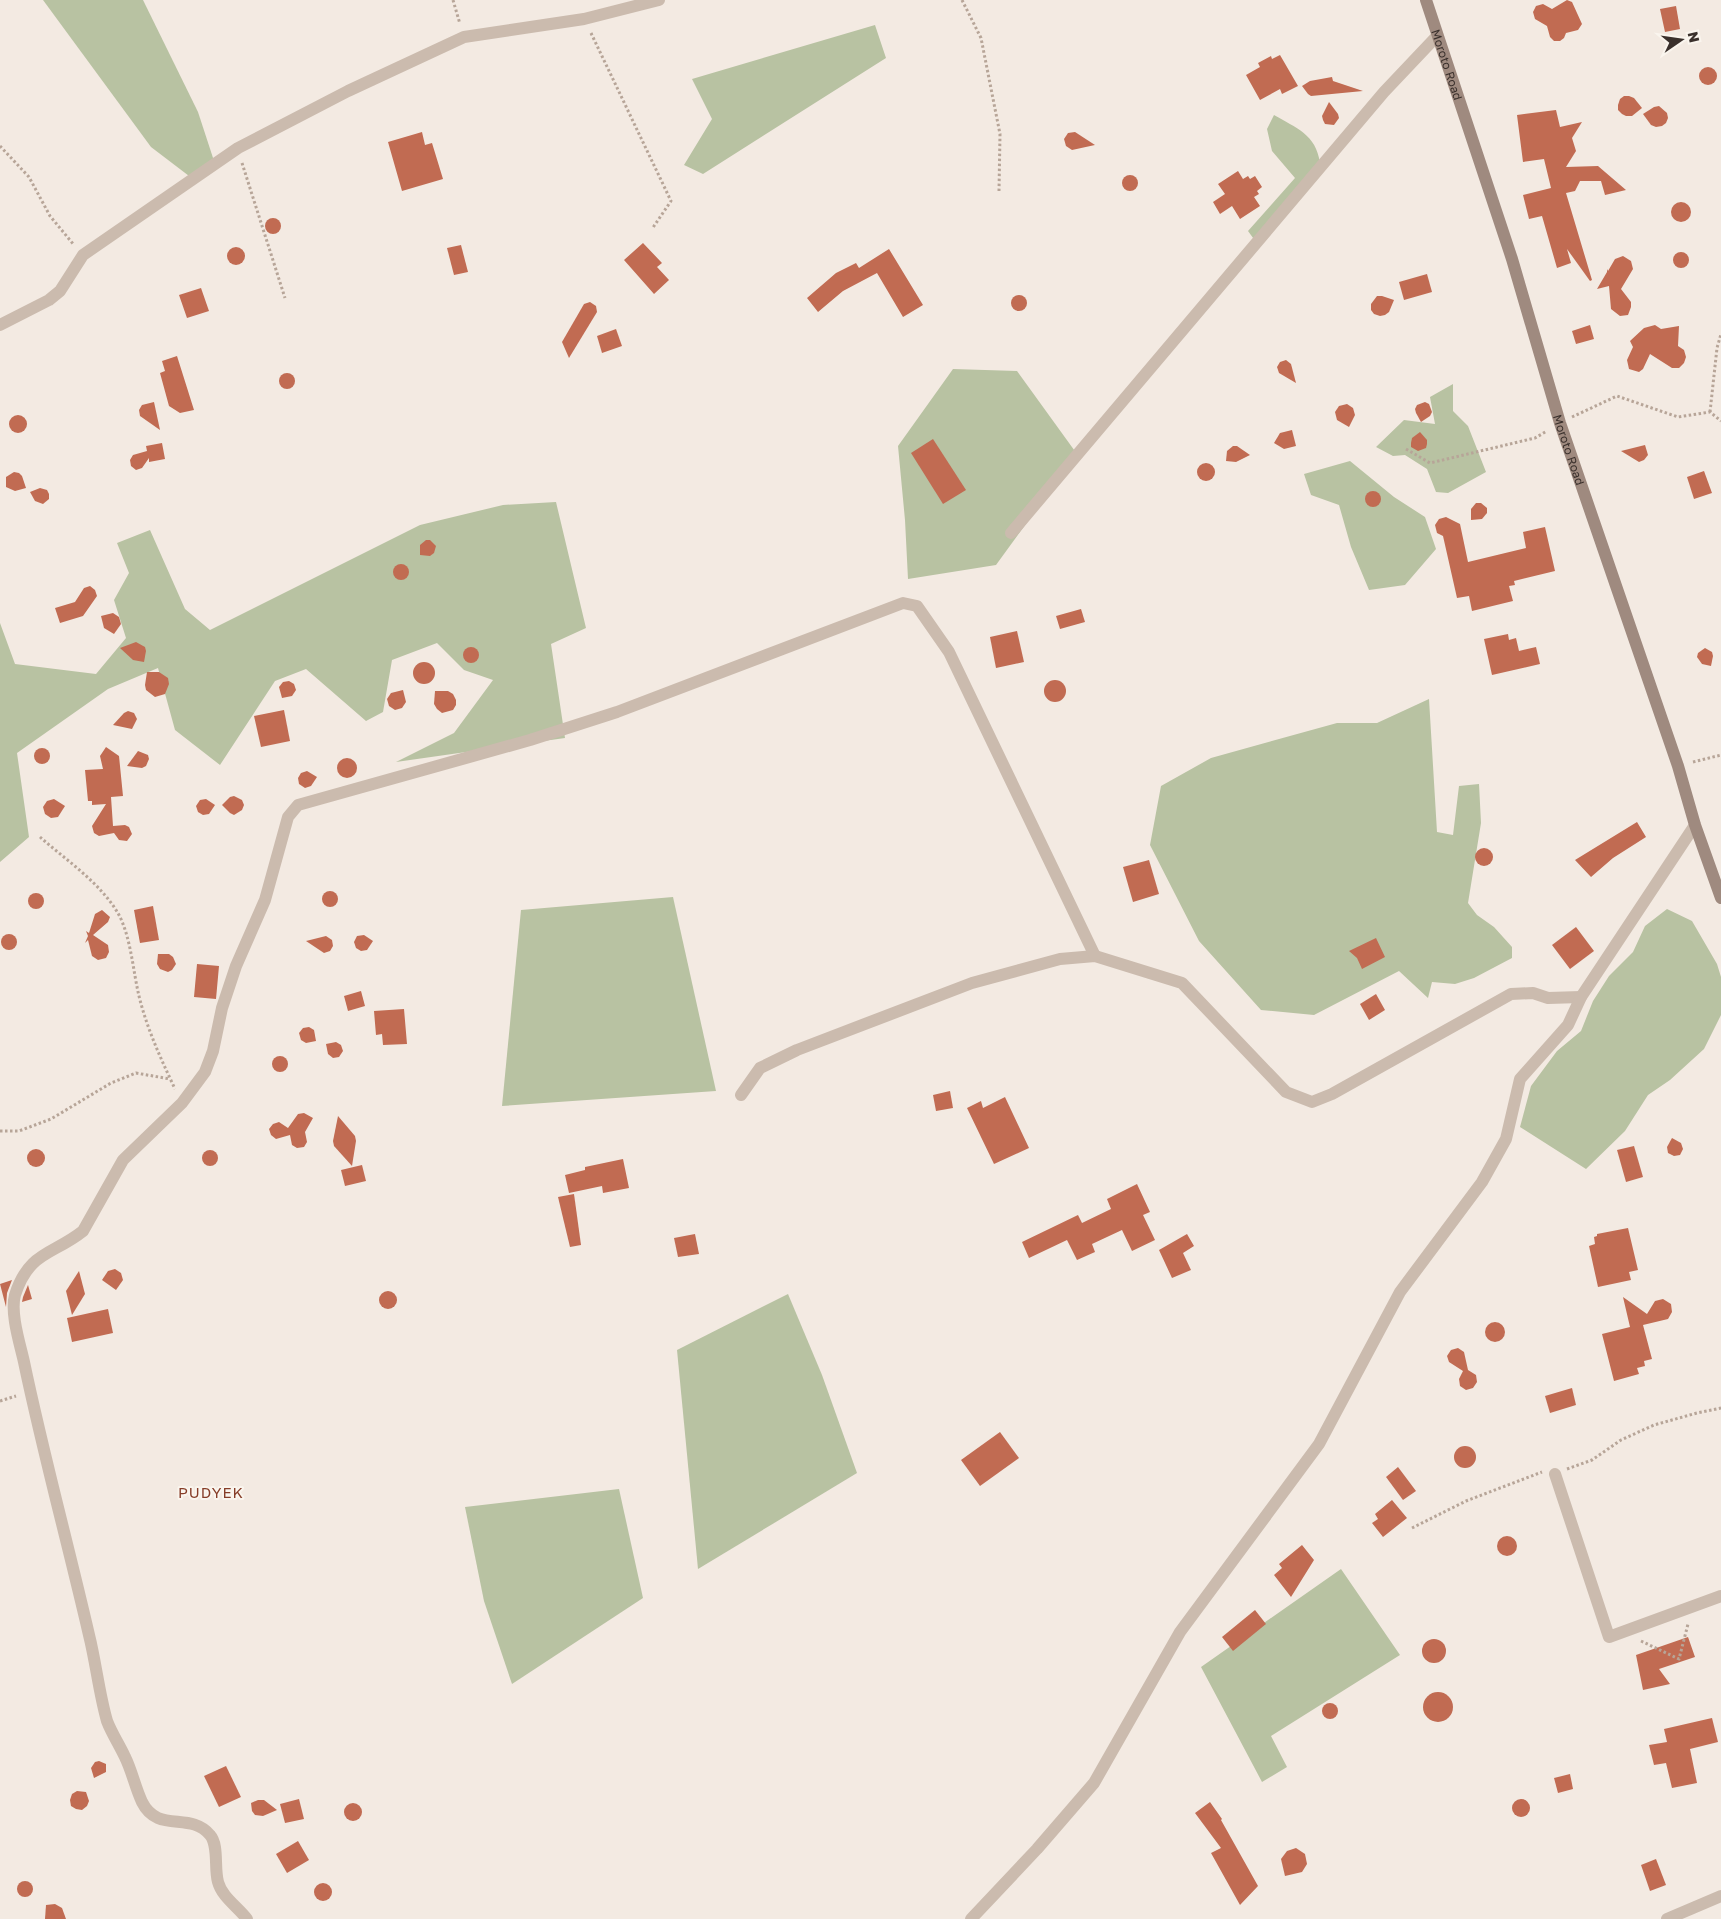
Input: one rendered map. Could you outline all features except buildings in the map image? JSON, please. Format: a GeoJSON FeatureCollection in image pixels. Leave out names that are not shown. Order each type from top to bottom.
{"type":"FeatureCollection","features":[{"type":"Feature","properties":{"kind":"main road","name":"Moroto Road"},"geometry":{"type":"LineString","coordinates":[[1426,0],[1512,259],[1560,423],[1678,766],[1695,825],[1721,898]]}},
{"type":"Feature","properties":{"kind":"street"},"geometry":{"type":"LineString","coordinates":[[0,325],[49,300],[60,291],[83,254],[238,148],[348,92],[464,37],[584,19],[659,0]]}},
{"type":"Feature","properties":{"kind":"street"},"geometry":{"type":"LineString","coordinates":[[1011,534],[1384,92],[1437,36]]}},
{"type":"Feature","properties":{"kind":"street"},"geometry":{"type":"LineString","coordinates":[[247,1919],[223,1893],[218,1883],[214,1865],[215,1846],[211,1835],[183,1821],[166,1821],[151,1815],[142,1802],[124,1754],[112,1736],[30,1391],[14,1314],[15,1296],[28,1267],[38,1257],[72,1240],[83,1231],[123,1160],[182,1103],[205,1072],[213,1050],[222,1008],[236,966],[265,900],[288,817],[298,805],[530,740],[617,712],[903,603],[917,606],[949,652],[1095,956]]}},
{"type":"Feature","properties":{"kind":"street"},"geometry":{"type":"LineString","coordinates":[[971,1919],[1037,1849],[1094,1783],[1180,1632],[1319,1444],[1400,1292],[1482,1182],[1506,1139],[1520,1079],[1568,1025],[1581,997],[1695,825]]}},
{"type":"Feature","properties":{"kind":"street"},"geometry":{"type":"LineString","coordinates":[[741,1095],[760,1068],[797,1050],[972,983],[1060,959],[1095,956],[1182,983],[1286,1092],[1312,1102],[1332,1094],[1511,994],[1533,993],[1548,998],[1581,997]]}},
{"type":"Feature","properties":{"kind":"street"},"geometry":{"type":"LineString","coordinates":[[1555,1474],[1609,1637],[1721,1596]]}},
{"type":"Feature","properties":{"kind":"street"},"geometry":{"type":"LineString","coordinates":[[1667,1919],[1721,1896]]}},
{"type":"Feature","properties":{"kind":"path"},"geometry":{"type":"LineString","coordinates":[[453,0],[464,37]]}},
{"type":"Feature","properties":{"kind":"path"},"geometry":{"type":"LineString","coordinates":[[962,0],[981,38],[1000,134],[999,191]]}},
{"type":"Feature","properties":{"kind":"path"},"geometry":{"type":"LineString","coordinates":[[584,19],[671,201],[652,229]]}},
{"type":"Feature","properties":{"kind":"path"},"geometry":{"type":"LineString","coordinates":[[0,146],[29,177],[50,216],[83,254]]}},
{"type":"Feature","properties":{"kind":"path"},"geometry":{"type":"LineString","coordinates":[[238,148],[285,298]]}},
{"type":"Feature","properties":{"kind":"path"},"geometry":{"type":"LineString","coordinates":[[1710,412],[1716,348],[1721,334]]}},
{"type":"Feature","properties":{"kind":"path"},"geometry":{"type":"LineString","coordinates":[[1678,766],[1721,755]]}},
{"type":"Feature","properties":{"kind":"path"},"geometry":{"type":"LineString","coordinates":[[40,837],[99,888],[119,915],[130,949],[140,997],[155,1046],[182,1103]]}},
{"type":"Feature","properties":{"kind":"path"},"geometry":{"type":"LineString","coordinates":[[0,1131],[19,1131],[51,1119],[111,1082],[136,1073],[171,1079]]}},
{"type":"Feature","properties":{"kind":"path"},"geometry":{"type":"LineString","coordinates":[[1621,1632],[1679,1660],[1692,1606]]}},
{"type":"Feature","properties":{"kind":"green space"},"geometry":{"type":"Polygon","coordinates":[[[43,0],[143,0],[198,112],[215,164],[193,179],[151,147],[43,0]]]}},
{"type":"Feature","properties":{"kind":"green space"},"geometry":{"type":"Polygon","coordinates":[[[875,25],[886,58],[703,174],[684,165],[712,119],[692,79],[875,25]]]}},
{"type":"Feature","properties":{"kind":"green space"},"geometry":{"type":"Polygon","coordinates":[[[1274,115],[1297,128],[1309,138],[1318,153],[1320,163],[1256,242],[1248,231],[1295,178],[1272,151],[1267,129],[1274,115]]]}},
{"type":"Feature","properties":{"kind":"green space"},"geometry":{"type":"Polygon","coordinates":[[[953,369],[1017,371],[1077,454],[996,565],[908,579],[898,446],[953,369]]]}},
{"type":"Feature","properties":{"kind":"green space"},"geometry":{"type":"Polygon","coordinates":[[[1453,384],[1453,411],[1468,426],[1486,472],[1448,493],[1436,492],[1427,469],[1405,455],[1393,456],[1376,447],[1404,420],[1435,424],[1430,397],[1453,384]]]}},
{"type":"Feature","properties":{"kind":"green space"},"geometry":{"type":"Polygon","coordinates":[[[1350,461],[1394,497],[1425,517],[1436,549],[1405,585],[1369,590],[1351,547],[1339,505],[1311,495],[1304,474],[1350,461]]]}},
{"type":"Feature","properties":{"kind":"green space"},"geometry":{"type":"Polygon","coordinates":[[[556,502],[586,628],[551,644],[565,738],[396,762],[454,733],[493,680],[464,670],[437,643],[392,660],[383,712],[366,721],[306,669],[275,681],[220,765],[175,730],[158,668],[108,689],[17,753],[29,837],[0,862],[0,623],[15,664],[96,674],[126,638],[114,600],[129,573],[117,543],[150,530],[185,609],[210,630],[420,525],[503,505],[556,502]]]}},
{"type":"Feature","properties":{"kind":"green space"},"geometry":{"type":"Polygon","coordinates":[[[1429,699],[1437,832],[1453,835],[1459,786],[1479,784],[1481,823],[1468,903],[1477,915],[1494,927],[1512,947],[1512,958],[1474,978],[1455,984],[1432,982],[1428,998],[1399,971],[1314,1015],[1261,1010],[1199,941],[1150,845],[1161,786],[1211,758],[1337,723],[1377,723],[1429,699]]]}},
{"type":"Feature","properties":{"kind":"green space"},"geometry":{"type":"Polygon","coordinates":[[[673,897],[716,1091],[502,1106],[521,910],[673,897]]]}},
{"type":"Feature","properties":{"kind":"green space"},"geometry":{"type":"Polygon","coordinates":[[[1667,909],[1692,921],[1717,964],[1721,977],[1721,1015],[1704,1049],[1670,1080],[1648,1095],[1625,1131],[1586,1169],[1520,1127],[1531,1086],[1557,1051],[1581,1031],[1593,1001],[1609,976],[1633,952],[1645,926],[1667,909]]]}},
{"type":"Feature","properties":{"kind":"green space"},"geometry":{"type":"Polygon","coordinates":[[[788,1294],[822,1375],[857,1473],[698,1569],[677,1350],[788,1294]]]}},
{"type":"Feature","properties":{"kind":"green space"},"geometry":{"type":"Polygon","coordinates":[[[619,1489],[643,1598],[512,1684],[484,1601],[465,1507],[619,1489]]]}},
{"type":"Feature","properties":{"kind":"green space"},"geometry":{"type":"Polygon","coordinates":[[[1341,1569],[1400,1655],[1271,1736],[1287,1767],[1262,1782],[1201,1667],[1341,1569]]]}},
{"type":"Feature","properties":{"kind":"district","name":"PUDYEK"},"geometry":{"type":"Point","coordinates":[211,1492]}}]}
